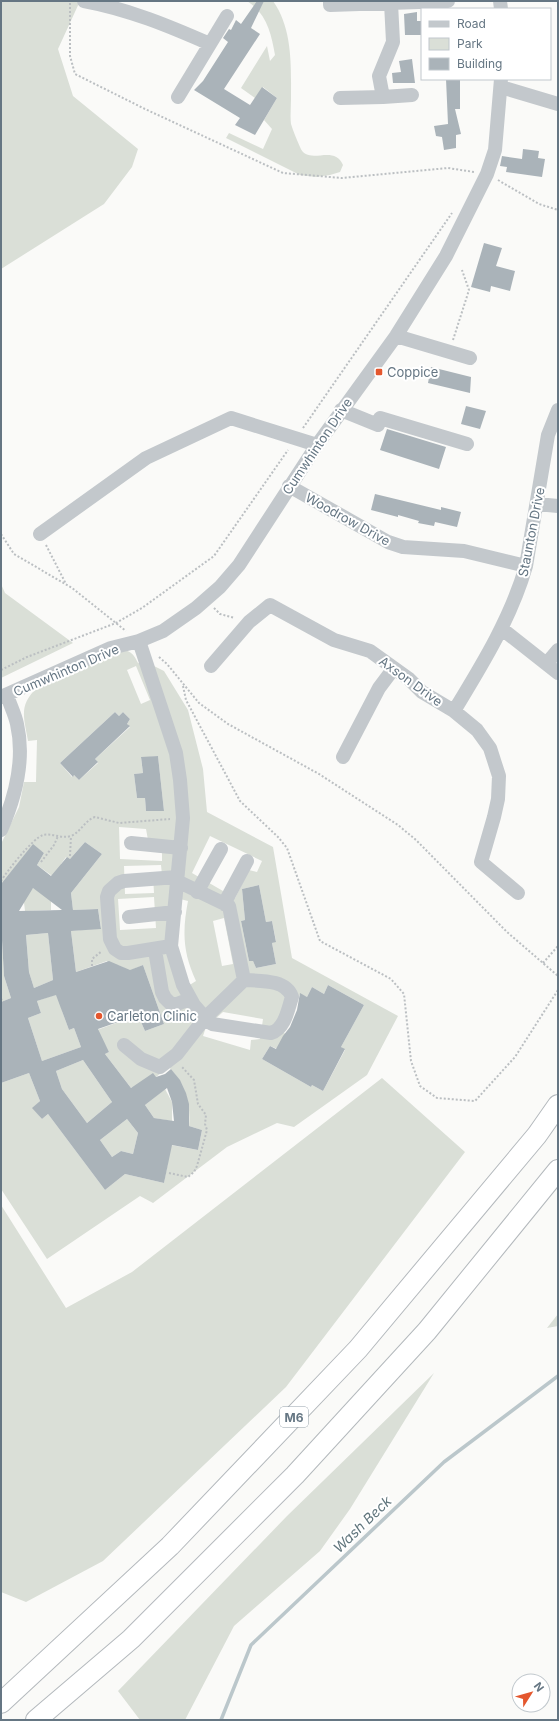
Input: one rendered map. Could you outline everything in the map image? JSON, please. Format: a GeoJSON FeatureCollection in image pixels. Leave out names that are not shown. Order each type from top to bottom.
{"type":"FeatureCollection","features":[{"type":"Feature","properties":{"kind":"highway","name":"M6"},"geometry":{"type":"LineString","coordinates":[[1,1703],[170,1546],[358,1350],[537,1135],[558,1105]]}},
{"type":"Feature","properties":{"kind":"highway"},"geometry":{"type":"LineString","coordinates":[[36,1720],[131,1639],[295,1475],[427,1331],[558,1170]]}},
{"type":"Feature","properties":{"kind":"street"},"geometry":{"type":"LineString","coordinates":[[84,1],[106,5],[160,22],[210,44]]}},
{"type":"Feature","properties":{"kind":"street"},"geometry":{"type":"LineString","coordinates":[[330,1],[330,5],[448,1]]}},
{"type":"Feature","properties":{"kind":"street"},"geometry":{"type":"LineString","coordinates":[[383,97],[380,76],[393,42],[390,3]]}},
{"type":"Feature","properties":{"kind":"street"},"geometry":{"type":"LineString","coordinates":[[178,97],[227,16]]}},
{"type":"Feature","properties":{"kind":"street","name":"Cumwhinton Drive"},"geometry":{"type":"LineString","coordinates":[[4,696],[112,648],[139,641],[163,631],[220,587],[239,565],[317,445],[396,336],[446,256],[487,174],[495,150],[501,83]]}},
{"type":"Feature","properties":{"kind":"street"},"geometry":{"type":"LineString","coordinates":[[501,83],[558,104]]}},
{"type":"Feature","properties":{"kind":"street"},"geometry":{"type":"LineString","coordinates":[[340,98],[412,95]]}},
{"type":"Feature","properties":{"kind":"street"},"geometry":{"type":"LineString","coordinates":[[396,336],[470,358]]}},
{"type":"Feature","properties":{"kind":"street"},"geometry":{"type":"LineString","coordinates":[[341,410],[378,425],[380,418],[467,444]]}},
{"type":"Feature","properties":{"kind":"street","name":"Staunton Drive"},"geometry":{"type":"LineString","coordinates":[[454,711],[502,629],[521,584],[526,566],[548,435],[558,410]]}},
{"type":"Feature","properties":{"kind":"street"},"geometry":{"type":"LineString","coordinates":[[40,534],[146,458],[231,418],[317,445]]}},
{"type":"Feature","properties":{"kind":"street","name":"Woodrow Drive"},"geometry":{"type":"LineString","coordinates":[[289,486],[388,542],[403,548],[464,552],[526,566]]}},
{"type":"Feature","properties":{"kind":"street"},"geometry":{"type":"LineString","coordinates":[[537,504],[558,506]]}},
{"type":"Feature","properties":{"kind":"street","name":"Axson Drive"},"geometry":{"type":"LineString","coordinates":[[212,666],[249,622],[270,605],[334,640],[370,651],[409,679],[422,692],[454,711],[477,730],[490,748],[499,776],[498,799],[481,862],[518,893]]}},
{"type":"Feature","properties":{"kind":"street"},"geometry":{"type":"LineString","coordinates":[[502,629],[553,668],[558,650]]}},
{"type":"Feature","properties":{"kind":"street"},"geometry":{"type":"LineString","coordinates":[[124,1045],[141,1059],[156,1066],[162,1066],[173,1058],[205,1018],[244,980],[272,982],[282,986],[291,994],[292,997],[283,1022],[278,1030],[271,1032],[212,1024],[208,1022],[205,1018],[190,999],[179,976],[171,946],[183,818],[176,753],[139,641]]}},
{"type":"Feature","properties":{"kind":"street"},"geometry":{"type":"LineString","coordinates":[[343,756],[379,688],[394,668]]}},
{"type":"Feature","properties":{"kind":"street"},"geometry":{"type":"LineString","coordinates":[[1,830],[15,788],[20,745],[17,724],[4,696]]}},
{"type":"Feature","properties":{"kind":"street"},"geometry":{"type":"LineString","coordinates":[[131,843],[181,848]]}},
{"type":"Feature","properties":{"kind":"street"},"geometry":{"type":"LineString","coordinates":[[197,892],[221,849]]}},
{"type":"Feature","properties":{"kind":"street"},"geometry":{"type":"LineString","coordinates":[[224,904],[247,861]]}},
{"type":"Feature","properties":{"kind":"street"},"geometry":{"type":"LineString","coordinates":[[171,946],[155,950],[121,953],[112,945],[107,920],[107,897],[113,887],[124,881],[177,879],[197,892],[229,906],[244,980]]}},
{"type":"Feature","properties":{"kind":"street"},"geometry":{"type":"LineString","coordinates":[[129,917],[175,912]]}},
{"type":"Feature","properties":{"kind":"street"},"geometry":{"type":"LineString","coordinates":[[155,950],[162,992],[165,998],[171,1004],[177,1004],[190,999]]}},
{"type":"Feature","properties":{"kind":"path"},"geometry":{"type":"LineString","coordinates":[[70,1],[70,56],[75,74],[145,109],[283,173],[342,178],[448,168],[487,174],[540,204],[558,210]]}},
{"type":"Feature","properties":{"kind":"path"},"geometry":{"type":"LineString","coordinates":[[1,670],[27,657],[116,623],[142,608],[214,556],[454,210]]}},
{"type":"Feature","properties":{"kind":"path"},"geometry":{"type":"LineString","coordinates":[[449,352],[469,290],[462,270]]}},
{"type":"Feature","properties":{"kind":"path"},"geometry":{"type":"LineString","coordinates":[[1,534],[14,554],[67,585],[167,664],[199,703],[228,724],[319,774],[398,825],[416,840],[507,932],[558,976]]}},
{"type":"Feature","properties":{"kind":"path"},"geometry":{"type":"LineString","coordinates":[[40,534],[67,585]]}},
{"type":"Feature","properties":{"kind":"path"},"geometry":{"type":"LineString","coordinates":[[205,600],[220,614],[249,622]]}},
{"type":"Feature","properties":{"kind":"path"},"geometry":{"type":"LineString","coordinates":[[183,684],[186,700],[240,801],[278,837],[287,848],[320,941],[391,979],[404,994],[411,1061],[420,1086],[437,1098],[475,1101],[515,1057],[558,990]]}},
{"type":"Feature","properties":{"kind":"path"},"geometry":{"type":"LineString","coordinates":[[1,880],[8,870],[39,837],[46,835],[63,838],[71,836],[77,833],[85,822],[94,817],[119,823],[183,818]]}},
{"type":"Feature","properties":{"kind":"path"},"geometry":{"type":"LineString","coordinates":[[41,862],[54,845],[58,836]]}},
{"type":"Feature","properties":{"kind":"path"},"geometry":{"type":"LineString","coordinates":[[70,856],[71,836]]}},
{"type":"Feature","properties":{"kind":"path"},"geometry":{"type":"LineString","coordinates":[[92,966],[91,962],[93,957],[112,945]]}},
{"type":"Feature","properties":{"kind":"path"},"geometry":{"type":"LineString","coordinates":[[543,963],[558,946]]}},
{"type":"Feature","properties":{"kind":"path"},"geometry":{"type":"LineString","coordinates":[[169,1173],[188,1177],[194,1172],[207,1130],[205,1124],[206,1115],[198,1104],[194,1080],[173,1058]]}},
{"type":"Feature","properties":{"kind":"green space"},"geometry":{"type":"Polygon","coordinates":[[[1,1],[80,1],[58,49],[73,96],[138,149],[132,167],[104,204],[1,269],[1,1]]]}},
{"type":"Feature","properties":{"kind":"green space"},"geometry":{"type":"Polygon","coordinates":[[[247,1],[273,1],[280,12],[290,48],[291,124],[294,133],[304,153],[315,156],[334,156],[339,159],[343,165],[340,172],[316,177],[300,175],[226,138],[229,133],[263,149],[272,129],[264,120],[277,98],[263,87],[255,98],[241,88],[267,46],[270,61],[275,55],[270,32],[264,18],[254,6],[247,1]]]}},
{"type":"Feature","properties":{"kind":"green space"},"geometry":{"type":"Polygon","coordinates":[[[1,584],[5,593],[73,643],[1,678],[1,584]]]}},
{"type":"Feature","properties":{"kind":"green space"},"geometry":{"type":"Polygon","coordinates":[[[122,650],[128,651],[132,654],[138,663],[152,665],[164,671],[188,710],[203,769],[207,812],[273,847],[292,958],[398,1016],[367,1075],[294,1127],[277,1123],[227,1147],[153,1203],[140,1196],[47,1259],[1,1189],[1,1083],[29,1073],[40,1101],[33,1108],[42,1119],[48,1114],[105,1190],[125,1174],[164,1183],[168,1162],[149,1141],[198,1150],[202,1130],[189,1126],[189,1109],[186,1094],[175,1073],[169,1067],[156,1077],[131,1088],[105,1054],[109,1052],[97,1030],[138,1015],[145,1031],[164,1024],[143,965],[124,973],[124,968],[118,965],[112,973],[107,961],[76,972],[71,931],[101,928],[98,909],[73,910],[71,893],[102,854],[85,842],[70,859],[66,857],[61,864],[65,867],[55,878],[37,865],[44,853],[33,845],[1,884],[1,844],[19,807],[24,782],[36,782],[37,740],[28,741],[24,712],[27,700],[38,687],[122,650]],[[136,666],[127,670],[141,704],[150,700],[136,666]],[[115,712],[60,763],[72,777],[74,775],[79,780],[98,763],[95,759],[130,727],[127,724],[130,719],[123,712],[119,716],[115,712]],[[158,756],[141,758],[143,773],[134,774],[137,798],[145,798],[146,811],[164,811],[158,756]],[[119,827],[120,859],[162,861],[162,842],[148,840],[146,829],[119,827]],[[210,836],[192,873],[235,898],[249,870],[257,872],[262,861],[210,836]],[[161,865],[124,866],[125,894],[154,893],[153,875],[162,875],[161,865]],[[259,885],[242,889],[245,920],[241,921],[249,961],[253,961],[256,968],[276,964],[272,943],[276,941],[272,921],[266,922],[259,885]],[[154,897],[118,899],[120,930],[156,928],[154,897]],[[180,899],[176,940],[188,986],[196,981],[188,961],[184,933],[188,901],[180,899]],[[224,918],[213,921],[222,966],[233,964],[224,918]],[[328,985],[324,994],[312,987],[307,997],[300,994],[289,1014],[293,1016],[284,1033],[288,1035],[280,1050],[270,1046],[262,1059],[311,1087],[312,1085],[323,1091],[345,1050],[341,1047],[364,1005],[328,985]],[[223,1012],[206,1027],[203,1036],[250,1050],[251,1040],[260,1039],[263,1019],[223,1012]]]}},
{"type":"Feature","properties":{"kind":"green space"},"geometry":{"type":"Polygon","coordinates":[[[33,888],[51,892],[51,910],[25,911],[23,894],[33,888]]]}},
{"type":"Feature","properties":{"kind":"green space"},"geometry":{"type":"Polygon","coordinates":[[[1,923],[4,976],[11,998],[1,1002],[1,923]]]}},
{"type":"Feature","properties":{"kind":"green space"},"geometry":{"type":"Polygon","coordinates":[[[48,933],[53,980],[34,988],[29,972],[26,935],[48,933]]]}},
{"type":"Feature","properties":{"kind":"green space"},"geometry":{"type":"Polygon","coordinates":[[[60,993],[62,1011],[69,1030],[74,1028],[81,1047],[42,1061],[28,1018],[41,1013],[37,1001],[60,993]]]}},
{"type":"Feature","properties":{"kind":"green space"},"geometry":{"type":"Polygon","coordinates":[[[83,1060],[112,1102],[87,1123],[62,1089],[56,1071],[83,1060]]]}},
{"type":"Feature","properties":{"kind":"green space"},"geometry":{"type":"Polygon","coordinates":[[[382,1078],[465,1152],[286,1387],[103,1561],[26,1602],[1,1592],[1,1205],[66,1308],[132,1272],[382,1078]]]}},
{"type":"Feature","properties":{"kind":"green space"},"geometry":{"type":"Polygon","coordinates":[[[165,1089],[172,1102],[172,1121],[154,1118],[145,1105],[165,1089]]]}},
{"type":"Feature","properties":{"kind":"green space"},"geometry":{"type":"Polygon","coordinates":[[[127,1119],[138,1133],[133,1154],[121,1151],[112,1157],[100,1140],[127,1119]]]}},
{"type":"Feature","properties":{"kind":"green space"},"geometry":{"type":"Polygon","coordinates":[[[558,1314],[558,1326],[547,1328],[558,1314]]]}},
{"type":"Feature","properties":{"kind":"green space"},"geometry":{"type":"Polygon","coordinates":[[[434,1373],[350,1509],[320,1551],[234,1626],[185,1720],[140,1720],[118,1691],[287,1516],[434,1373]]]}},
{"type":"Feature","properties":{"kind":"building"},"geometry":{"type":"Polygon","coordinates":[[[257,1],[264,1],[251,28],[260,34],[224,89],[250,105],[262,87],[277,98],[255,135],[235,125],[240,118],[194,90],[203,81],[228,42],[223,38],[229,29],[231,30],[236,20],[241,24],[257,1]]]}},
{"type":"Feature","properties":{"kind":"building"},"geometry":{"type":"Polygon","coordinates":[[[417,12],[417,21],[421,21],[421,35],[405,35],[404,14],[417,12]]]}},
{"type":"Feature","properties":{"kind":"building"},"geometry":{"type":"Polygon","coordinates":[[[412,59],[415,83],[393,83],[392,73],[401,72],[399,61],[412,59]]]}},
{"type":"Feature","properties":{"kind":"building"},"geometry":{"type":"Polygon","coordinates":[[[446,80],[460,80],[460,109],[455,109],[461,134],[456,135],[456,148],[444,150],[442,137],[436,136],[434,126],[448,124],[446,80]]]}},
{"type":"Feature","properties":{"kind":"building"},"geometry":{"type":"Polygon","coordinates":[[[523,149],[539,151],[538,158],[545,159],[542,177],[506,172],[507,167],[500,166],[502,156],[522,159],[523,149]]]}},
{"type":"Feature","properties":{"kind":"building"},"geometry":{"type":"Polygon","coordinates":[[[484,243],[502,248],[496,266],[515,271],[510,291],[491,286],[490,292],[471,287],[484,243]]]}},
{"type":"Feature","properties":{"kind":"building"},"geometry":{"type":"Polygon","coordinates":[[[431,367],[471,377],[470,393],[428,383],[431,367]]]}},
{"type":"Feature","properties":{"kind":"building"},"geometry":{"type":"Polygon","coordinates":[[[466,406],[486,411],[480,429],[461,424],[466,406]]]}},
{"type":"Feature","properties":{"kind":"building"},"geometry":{"type":"Polygon","coordinates":[[[387,429],[446,447],[439,469],[380,450],[387,429]]]}},
{"type":"Feature","properties":{"kind":"building"},"geometry":{"type":"Polygon","coordinates":[[[375,494],[441,510],[441,507],[461,512],[457,527],[435,522],[434,526],[418,523],[419,521],[398,515],[398,517],[371,510],[375,494]]]}},
{"type":"Feature","properties":{"kind":"building"},"geometry":{"type":"Polygon","coordinates":[[[115,712],[119,716],[123,712],[130,719],[127,724],[130,726],[95,759],[98,762],[79,780],[74,775],[73,777],[60,763],[115,712]]]}},
{"type":"Feature","properties":{"kind":"building"},"geometry":{"type":"Polygon","coordinates":[[[158,756],[164,811],[146,811],[145,798],[137,798],[134,774],[143,773],[141,757],[158,756]]]}},
{"type":"Feature","properties":{"kind":"building","name":"Carleton Clinic"},"geometry":{"type":"Polygon","coordinates":[[[85,842],[102,854],[71,893],[73,910],[98,909],[101,929],[71,931],[76,972],[109,961],[130,970],[143,965],[164,1024],[145,1031],[138,1015],[98,1029],[109,1052],[105,1054],[131,1088],[153,1073],[156,1077],[165,1074],[171,1069],[180,1080],[186,1093],[189,1104],[189,1126],[202,1130],[198,1150],[172,1145],[164,1183],[125,1174],[105,1190],[48,1114],[42,1119],[32,1108],[40,1101],[29,1073],[1,1083],[1,1002],[11,998],[4,976],[1,923],[1,884],[33,844],[44,853],[37,865],[51,876],[67,857],[70,859],[85,842]],[[33,888],[19,911],[62,910],[33,888]],[[48,933],[26,935],[29,972],[34,988],[53,980],[48,933]],[[56,995],[37,1001],[41,1013],[28,1018],[42,1061],[81,1047],[74,1028],[69,1030],[56,995]],[[83,1060],[56,1071],[62,1089],[87,1123],[112,1102],[83,1060]],[[167,1088],[145,1105],[154,1118],[174,1121],[172,1102],[167,1088]],[[127,1119],[100,1140],[112,1157],[121,1151],[133,1154],[138,1133],[127,1119]]]}},
{"type":"Feature","properties":{"kind":"building"},"geometry":{"type":"Polygon","coordinates":[[[259,885],[266,922],[272,921],[276,942],[272,943],[276,964],[256,968],[253,961],[249,961],[241,921],[245,920],[242,889],[259,885]]]}},
{"type":"Feature","properties":{"kind":"building"},"geometry":{"type":"Polygon","coordinates":[[[328,985],[364,1005],[341,1047],[345,1049],[323,1091],[312,1085],[311,1087],[262,1059],[270,1046],[276,1049],[290,1027],[297,1010],[300,993],[307,997],[312,987],[324,994],[328,985]]]}},
{"type":"Feature","properties":{"kind":"waterway","name":"Wash Beck"},"geometry":{"type":"LineString","coordinates":[[221,1720],[251,1645],[444,1462],[558,1376]]}},
{"type":"Feature","properties":{"kind":"place","name":"Coppice"},"geometry":{"type":"Point","coordinates":[379,372]}},
{"type":"Feature","properties":{"kind":"place","name":"Carleton Clinic"},"geometry":{"type":"Point","coordinates":[99,1016]}}]}
